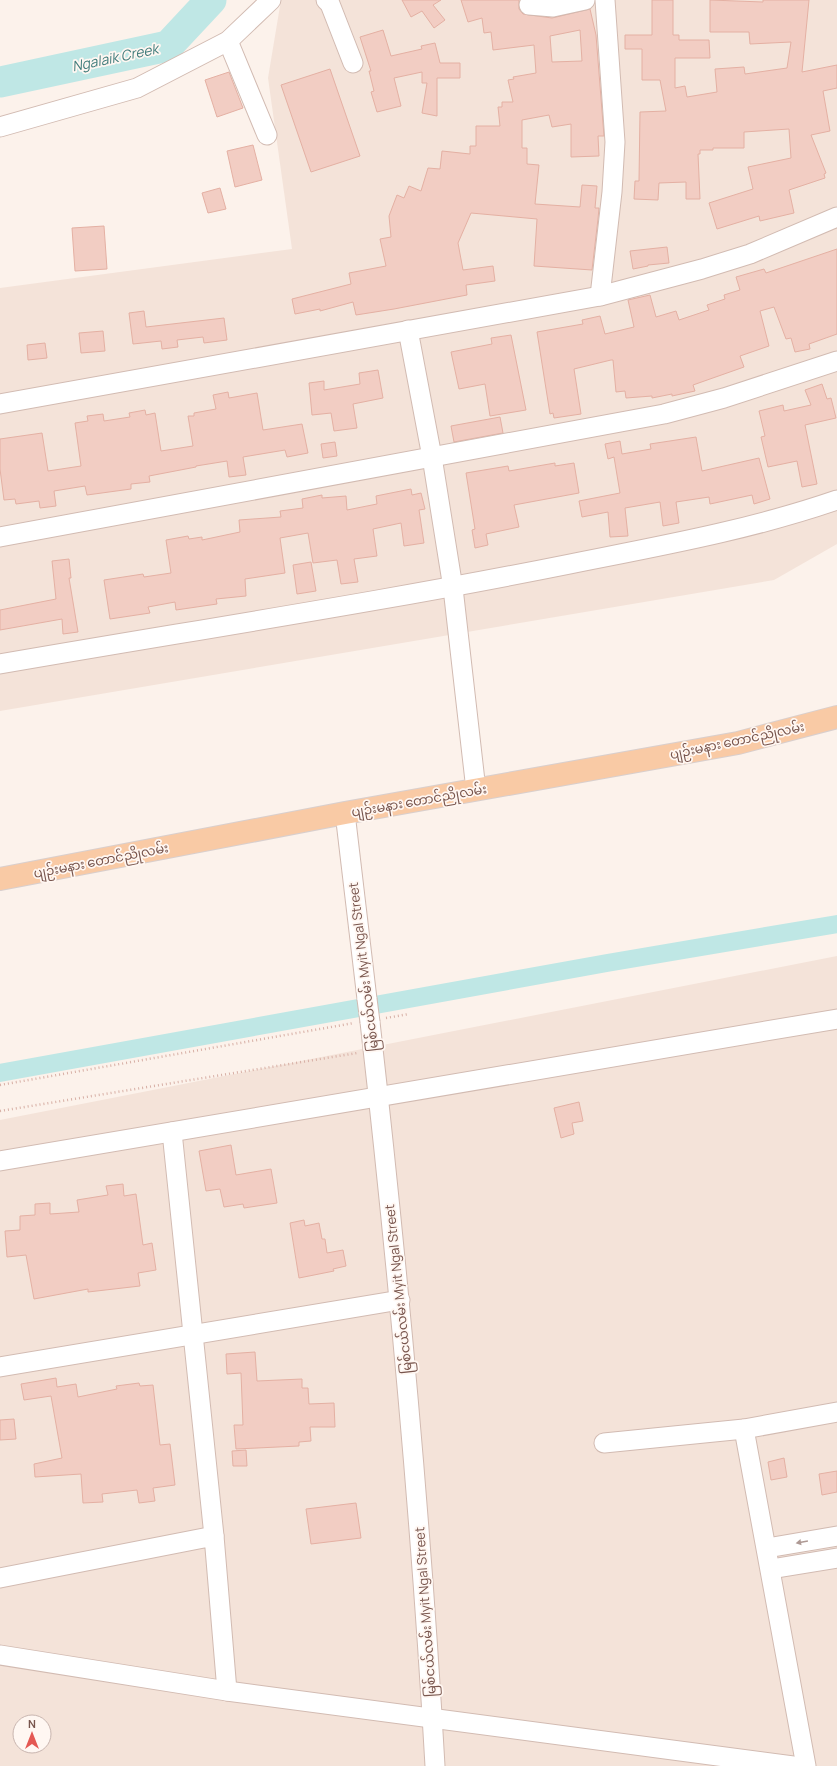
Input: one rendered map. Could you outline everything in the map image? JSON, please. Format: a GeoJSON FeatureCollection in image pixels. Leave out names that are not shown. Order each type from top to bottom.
{"type":"FeatureCollection","features":[{"type":"Feature","properties":{"kind":"main road","name":"ပျဉ်းမနား တောင်ညိုလမ်း"},"geometry":{"type":"LineString","coordinates":[[0,879],[345,813],[738,742],[837,717]]}},
{"type":"Feature","properties":{"kind":"street"},"geometry":{"type":"LineString","coordinates":[[0,127],[137,88],[228,41],[271,0]]}},
{"type":"Feature","properties":{"kind":"street"},"geometry":{"type":"LineString","coordinates":[[326,0],[330,4],[353,63]]}},
{"type":"Feature","properties":{"kind":"street"},"geometry":{"type":"LineString","coordinates":[[529,5],[553,7],[585,0]]}},
{"type":"Feature","properties":{"kind":"street"},"geometry":{"type":"LineString","coordinates":[[600,296],[612,192],[615,142],[605,0]]}},
{"type":"Feature","properties":{"kind":"street"},"geometry":{"type":"LineString","coordinates":[[228,41],[267,134]]}},
{"type":"Feature","properties":{"kind":"street"},"geometry":{"type":"LineString","coordinates":[[0,404],[600,296],[702,270],[750,254],[837,217]]}},
{"type":"Feature","properties":{"kind":"street"},"geometry":{"type":"LineString","coordinates":[[408,330],[432,457],[454,588],[476,790]]}},
{"type":"Feature","properties":{"kind":"street"},"geometry":{"type":"LineString","coordinates":[[0,537],[664,414],[724,398],[837,361]]}},
{"type":"Feature","properties":{"kind":"street"},"geometry":{"type":"LineString","coordinates":[[0,664],[454,588],[744,528],[800,513],[837,500]]}},
{"type":"Feature","properties":{"kind":"street","name":"မြစ်ငယ်လမ်း Myit Ngal Street"},"geometry":{"type":"LineString","coordinates":[[345,813],[371,1021],[400,1300],[418,1508],[435,1766]]}},
{"type":"Feature","properties":{"kind":"street"},"geometry":{"type":"LineString","coordinates":[[0,1161],[837,1019]]}},
{"type":"Feature","properties":{"kind":"street"},"geometry":{"type":"LineString","coordinates":[[172,1132],[214,1536],[227,1691]]}},
{"type":"Feature","properties":{"kind":"street"},"geometry":{"type":"LineString","coordinates":[[0,1367],[400,1300]]}},
{"type":"Feature","properties":{"kind":"street"},"geometry":{"type":"LineString","coordinates":[[604,1443],[744,1429],[837,1412]]}},
{"type":"Feature","properties":{"kind":"street"},"geometry":{"type":"LineString","coordinates":[[744,1429],[771,1569],[806,1766]]}},
{"type":"Feature","properties":{"kind":"street"},"geometry":{"type":"LineString","coordinates":[[0,1578],[214,1536]]}},
{"type":"Feature","properties":{"kind":"street"},"geometry":{"type":"LineString","coordinates":[[767,1548],[837,1536]]}},
{"type":"Feature","properties":{"kind":"street"},"geometry":{"type":"LineString","coordinates":[[771,1569],[837,1558]]}},
{"type":"Feature","properties":{"kind":"street"},"geometry":{"type":"LineString","coordinates":[[0,1655],[227,1691],[432,1720],[793,1766]]}},
{"type":"Feature","properties":{"kind":"path"},"geometry":{"type":"LineString","coordinates":[[0,1085],[409,1014]]}},
{"type":"Feature","properties":{"kind":"path"},"geometry":{"type":"LineString","coordinates":[[0,1111],[373,1050]]}},
{"type":"Feature","properties":{"kind":"shaded area"},"geometry":{"type":"Polygon","coordinates":[[[281,0],[837,0],[837,544],[774,580],[0,711],[0,288],[292,249],[268,78],[281,0]]]}},
{"type":"Feature","properties":{"kind":"shaded area"},"geometry":{"type":"Polygon","coordinates":[[[837,956],[837,1766],[0,1766],[0,1120],[837,956]]]}},
{"type":"Feature","properties":{"kind":"building"},"geometry":{"type":"Polygon","coordinates":[[[402,0],[441,0],[433,5],[445,20],[434,28],[422,11],[411,17],[402,0]]]}},
{"type":"Feature","properties":{"kind":"building"},"geometry":{"type":"Polygon","coordinates":[[[461,0],[519,0],[519,9],[523,14],[552,18],[590,9],[596,35],[604,136],[598,136],[599,156],[571,157],[571,124],[552,127],[549,115],[522,120],[522,148],[527,148],[527,164],[539,165],[535,204],[580,207],[582,185],[597,186],[595,208],[599,208],[592,270],[534,266],[537,219],[471,213],[458,243],[463,270],[493,266],[495,281],[466,285],[467,295],[394,309],[356,315],[353,302],[320,311],[320,309],[295,314],[292,299],[351,284],[349,273],[386,266],[380,239],[391,237],[389,216],[397,195],[404,198],[409,186],[421,191],[428,168],[440,169],[442,151],[470,154],[470,146],[476,146],[476,126],[500,126],[498,107],[502,107],[502,102],[513,102],[508,80],[514,79],[513,77],[536,73],[534,45],[493,50],[491,32],[484,33],[482,18],[468,22],[461,0]],[[580,30],[550,36],[552,62],[582,61],[580,30]]]}},
{"type":"Feature","properties":{"kind":"building"},"geometry":{"type":"Polygon","coordinates":[[[652,0],[673,0],[673,35],[679,35],[679,40],[709,40],[710,58],[675,58],[675,88],[685,86],[687,97],[717,92],[715,69],[744,67],[745,74],[787,68],[791,42],[750,44],[749,32],[710,32],[710,0],[763,2],[763,0],[809,0],[802,72],[837,65],[837,88],[823,91],[830,131],[811,135],[826,173],[824,174],[825,178],[789,190],[794,213],[760,221],[759,216],[717,229],[709,203],[753,189],[748,167],[791,158],[789,129],[744,132],[744,148],[713,148],[713,150],[700,150],[700,154],[698,154],[700,199],[686,199],[686,182],[659,183],[658,200],[634,199],[635,181],[639,181],[640,112],[666,111],[660,80],[642,80],[642,49],[625,49],[625,35],[652,35],[652,0]]]}},
{"type":"Feature","properties":{"kind":"building"},"geometry":{"type":"Polygon","coordinates":[[[383,30],[391,56],[422,49],[421,46],[435,43],[440,63],[460,63],[460,78],[437,78],[437,116],[422,113],[427,83],[422,83],[422,72],[394,78],[401,106],[377,112],[371,92],[374,91],[369,71],[371,71],[360,37],[383,30]]]}},
{"type":"Feature","properties":{"kind":"building"},"geometry":{"type":"Polygon","coordinates":[[[330,69],[360,156],[311,172],[281,85],[330,69]]]}},
{"type":"Feature","properties":{"kind":"building"},"geometry":{"type":"Polygon","coordinates":[[[229,72],[243,108],[217,117],[205,80],[229,72]]]}},
{"type":"Feature","properties":{"kind":"building"},"geometry":{"type":"Polygon","coordinates":[[[253,145],[262,180],[235,187],[227,151],[253,145]]]}},
{"type":"Feature","properties":{"kind":"building"},"geometry":{"type":"Polygon","coordinates":[[[220,188],[226,209],[208,213],[202,193],[220,188]]]}},
{"type":"Feature","properties":{"kind":"building"},"geometry":{"type":"Polygon","coordinates":[[[104,226],[107,269],[75,271],[72,228],[104,226]]]}},
{"type":"Feature","properties":{"kind":"building"},"geometry":{"type":"Polygon","coordinates":[[[667,247],[669,263],[648,265],[633,269],[630,251],[667,247]]]}},
{"type":"Feature","properties":{"kind":"building"},"geometry":{"type":"Polygon","coordinates":[[[837,249],[837,334],[809,344],[810,349],[795,352],[791,338],[786,339],[774,307],[760,311],[769,346],[740,356],[744,367],[693,385],[695,391],[672,396],[672,394],[652,398],[652,396],[626,398],[625,391],[616,392],[613,360],[611,360],[574,369],[581,414],[554,418],[553,413],[550,414],[537,332],[583,324],[582,320],[600,316],[605,334],[634,327],[628,300],[650,295],[656,317],[676,311],[679,320],[709,310],[707,305],[725,299],[724,295],[740,290],[736,277],[764,269],[766,273],[837,249]]]}},
{"type":"Feature","properties":{"kind":"building"},"geometry":{"type":"Polygon","coordinates":[[[144,311],[146,327],[224,318],[227,340],[204,343],[203,337],[177,340],[178,347],[162,349],[161,341],[133,344],[129,313],[144,311]]]}},
{"type":"Feature","properties":{"kind":"building"},"geometry":{"type":"Polygon","coordinates":[[[103,331],[105,351],[81,353],[79,333],[103,331]]]}},
{"type":"Feature","properties":{"kind":"building"},"geometry":{"type":"Polygon","coordinates":[[[511,335],[526,410],[490,416],[485,384],[459,389],[451,352],[492,344],[491,338],[511,335]]]}},
{"type":"Feature","properties":{"kind":"building"},"geometry":{"type":"Polygon","coordinates":[[[45,343],[47,358],[28,360],[27,345],[45,343]]]}},
{"type":"Feature","properties":{"kind":"building"},"geometry":{"type":"Polygon","coordinates":[[[378,370],[383,398],[353,404],[357,428],[334,431],[331,413],[312,415],[309,383],[324,381],[324,390],[360,384],[359,373],[378,370]]]}},
{"type":"Feature","properties":{"kind":"building"},"geometry":{"type":"Polygon","coordinates":[[[822,384],[827,399],[831,398],[836,418],[805,425],[817,484],[802,487],[797,461],[768,467],[761,437],[765,436],[759,411],[783,405],[784,411],[811,405],[805,390],[822,384]]]}},
{"type":"Feature","properties":{"kind":"building"},"geometry":{"type":"Polygon","coordinates":[[[228,392],[229,398],[257,393],[263,430],[302,424],[308,453],[287,457],[285,450],[243,457],[246,475],[229,477],[227,461],[149,476],[150,482],[131,484],[131,489],[87,495],[85,486],[54,491],[56,506],[40,508],[39,501],[16,504],[15,499],[4,500],[0,469],[0,439],[42,433],[48,471],[81,466],[75,423],[88,421],[87,416],[103,414],[104,421],[130,417],[129,413],[145,410],[146,415],[155,413],[161,451],[193,446],[188,416],[194,416],[194,413],[216,409],[213,395],[228,392]]]}},
{"type":"Feature","properties":{"kind":"building"},"geometry":{"type":"Polygon","coordinates":[[[500,417],[503,433],[454,442],[451,426],[500,417]]]}},
{"type":"Feature","properties":{"kind":"building"},"geometry":{"type":"Polygon","coordinates":[[[696,437],[702,471],[759,458],[770,499],[754,504],[752,495],[710,504],[709,497],[676,502],[679,523],[663,526],[660,502],[625,508],[628,536],[610,537],[608,512],[582,517],[579,501],[620,493],[614,457],[608,459],[605,444],[620,441],[622,454],[651,449],[650,444],[696,437]]]}},
{"type":"Feature","properties":{"kind":"building"},"geometry":{"type":"Polygon","coordinates":[[[335,442],[337,456],[323,458],[321,444],[335,442]]]}},
{"type":"Feature","properties":{"kind":"building"},"geometry":{"type":"Polygon","coordinates":[[[555,463],[555,466],[574,463],[579,493],[514,505],[519,527],[486,534],[488,545],[475,548],[472,530],[475,529],[466,473],[508,466],[509,471],[555,463]]]}},
{"type":"Feature","properties":{"kind":"building"},"geometry":{"type":"Polygon","coordinates":[[[411,489],[412,495],[421,493],[425,509],[419,510],[424,543],[404,546],[401,523],[373,529],[377,556],[354,559],[358,582],[341,584],[337,560],[313,563],[308,533],[280,538],[285,573],[245,579],[246,596],[216,599],[217,604],[176,610],[175,602],[148,607],[150,613],[110,619],[104,580],[143,574],[144,577],[171,573],[166,540],[188,536],[189,539],[202,537],[202,540],[240,532],[239,520],[281,517],[280,511],[303,508],[302,499],[322,495],[322,498],[346,496],[347,510],[377,504],[376,496],[411,489]]]}},
{"type":"Feature","properties":{"kind":"building"},"geometry":{"type":"Polygon","coordinates":[[[69,559],[71,578],[69,578],[78,632],[63,634],[62,619],[0,630],[0,610],[56,599],[52,561],[69,559]]]}},
{"type":"Feature","properties":{"kind":"building"},"geometry":{"type":"Polygon","coordinates":[[[311,562],[316,591],[297,594],[293,565],[311,562]]]}},
{"type":"Feature","properties":{"kind":"building"},"geometry":{"type":"Polygon","coordinates":[[[579,1102],[583,1121],[572,1123],[574,1134],[561,1138],[554,1108],[579,1102]]]}},
{"type":"Feature","properties":{"kind":"building"},"geometry":{"type":"Polygon","coordinates":[[[231,1145],[236,1175],[271,1169],[277,1203],[244,1208],[243,1204],[224,1207],[220,1189],[206,1191],[199,1151],[231,1145]]]}},
{"type":"Feature","properties":{"kind":"building"},"geometry":{"type":"Polygon","coordinates":[[[123,1184],[124,1196],[136,1194],[143,1245],[152,1243],[156,1270],[138,1273],[140,1286],[88,1292],[88,1289],[34,1299],[26,1255],[7,1257],[5,1231],[20,1230],[20,1216],[35,1215],[35,1204],[50,1203],[50,1214],[79,1212],[77,1200],[108,1195],[106,1186],[123,1184]]]}},
{"type":"Feature","properties":{"kind":"building"},"geometry":{"type":"Polygon","coordinates":[[[304,1220],[305,1226],[319,1223],[322,1239],[325,1239],[327,1253],[343,1250],[346,1266],[333,1269],[334,1271],[299,1278],[290,1223],[304,1220]]]}},
{"type":"Feature","properties":{"kind":"building"},"geometry":{"type":"Polygon","coordinates":[[[255,1352],[257,1381],[302,1379],[302,1388],[308,1388],[309,1404],[334,1403],[335,1427],[310,1427],[311,1441],[299,1442],[299,1446],[236,1449],[234,1425],[243,1425],[241,1373],[227,1374],[226,1354],[255,1352]]]}},
{"type":"Feature","properties":{"kind":"building"},"geometry":{"type":"Polygon","coordinates":[[[56,1378],[57,1387],[76,1384],[78,1397],[117,1389],[116,1386],[139,1383],[140,1386],[153,1385],[160,1445],[170,1444],[175,1485],[153,1488],[155,1501],[139,1503],[137,1490],[102,1494],[103,1502],[83,1503],[81,1474],[35,1477],[34,1464],[62,1458],[51,1396],[24,1400],[21,1384],[56,1378]]]}},
{"type":"Feature","properties":{"kind":"building"},"geometry":{"type":"Polygon","coordinates":[[[14,1419],[16,1439],[0,1440],[0,1420],[14,1419]]]}},
{"type":"Feature","properties":{"kind":"building"},"geometry":{"type":"Polygon","coordinates":[[[246,1450],[247,1466],[233,1466],[232,1451],[246,1450]]]}},
{"type":"Feature","properties":{"kind":"building"},"geometry":{"type":"Polygon","coordinates":[[[784,1458],[787,1477],[771,1480],[768,1462],[784,1458]]]}},
{"type":"Feature","properties":{"kind":"building"},"geometry":{"type":"Polygon","coordinates":[[[837,1471],[837,1492],[822,1495],[819,1474],[837,1471]]]}},
{"type":"Feature","properties":{"kind":"building"},"geometry":{"type":"Polygon","coordinates":[[[356,1503],[361,1538],[311,1544],[306,1509],[356,1503]]]}},
{"type":"Feature","properties":{"kind":"waterway","name":"Ngalaik Creek"},"geometry":{"type":"LineString","coordinates":[[0,82],[168,46],[211,0]]}},
{"type":"Feature","properties":{"kind":"waterway"},"geometry":{"type":"LineString","coordinates":[[0,1073],[607,963],[837,924]]}}]}
